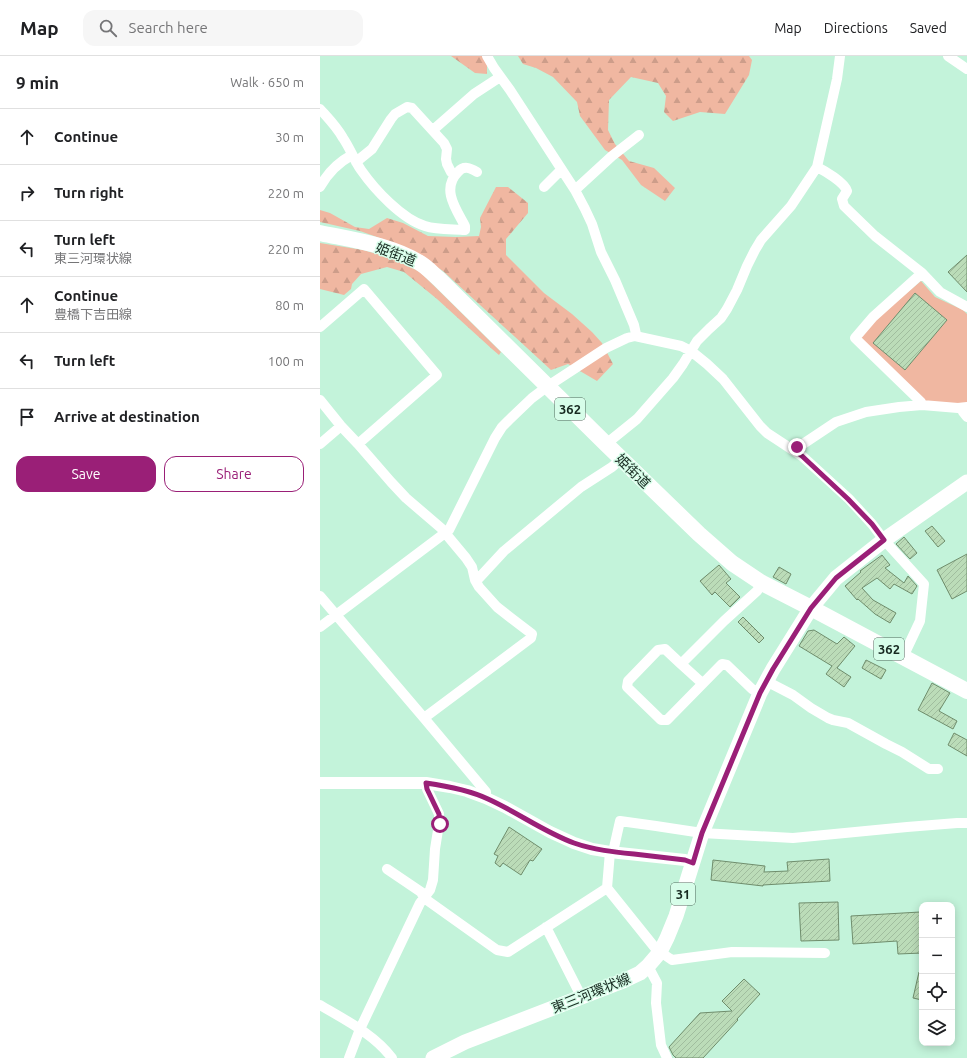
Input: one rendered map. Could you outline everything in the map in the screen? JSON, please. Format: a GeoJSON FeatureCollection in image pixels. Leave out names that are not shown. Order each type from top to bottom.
{"type":"FeatureCollection","features":[{"type":"Feature","properties":{"kind":"highway","name":"姫街道"},"geometry":{"type":"LineString","coordinates":[[320,233],[385,248],[405,255],[421,264],[445,284],[698,534],[732,563],[762,582],[967,691]]}},
{"type":"Feature","properties":{"kind":"main road","name":"東三河環状線"},"geometry":{"type":"LineString","coordinates":[[433,1058],[465,1042],[623,981],[640,973],[648,966],[660,952],[667,938],[676,916],[702,833],[763,687],[811,608],[836,578],[884,540],[967,482]]}},
{"type":"Feature","properties":{"kind":"street"},"geometry":{"type":"LineString","coordinates":[[487,56],[575,190],[592,224],[601,252],[615,280],[634,325],[635,336]]}},
{"type":"Feature","properties":{"kind":"street"},"geometry":{"type":"LineString","coordinates":[[606,444],[637,419],[673,378],[698,341],[728,309],[761,240],[791,206],[817,167],[837,79],[840,56]]}},
{"type":"Feature","properties":{"kind":"street"},"geometry":{"type":"LineString","coordinates":[[948,56],[967,69]]}},
{"type":"Feature","properties":{"kind":"street"},"geometry":{"type":"LineString","coordinates":[[433,130],[474,94],[500,77]]}},
{"type":"Feature","properties":{"kind":"street"},"geometry":{"type":"LineString","coordinates":[[320,187],[332,170],[345,159],[354,158],[372,149],[395,114],[407,107],[412,108],[444,143],[447,149],[447,164],[451,172],[455,175]]}},
{"type":"Feature","properties":{"kind":"street"},"geometry":{"type":"LineString","coordinates":[[320,109],[344,138],[362,171],[387,200],[398,210],[413,220],[426,226],[465,230],[465,226],[453,202],[450,186],[455,175],[461,168],[468,167],[478,172]]}},
{"type":"Feature","properties":{"kind":"street"},"geometry":{"type":"LineString","coordinates":[[575,190],[612,156],[639,135]]}},
{"type":"Feature","properties":{"kind":"street"},"geometry":{"type":"LineString","coordinates":[[817,167],[845,186],[847,191],[842,199],[844,206],[875,236],[922,273],[940,292],[967,307]]}},
{"type":"Feature","properties":{"kind":"street"},"geometry":{"type":"LineString","coordinates":[[544,187],[561,170]]}},
{"type":"Feature","properties":{"kind":"street"},"geometry":{"type":"LineString","coordinates":[[922,273],[873,317],[855,338],[921,402],[922,405]]}},
{"type":"Feature","properties":{"kind":"street"},"geometry":{"type":"LineString","coordinates":[[320,327],[364,289],[437,375],[358,444]]}},
{"type":"Feature","properties":{"kind":"street"},"geometry":{"type":"LineString","coordinates":[[320,626],[448,530],[494,438],[502,427],[532,398],[606,348],[627,338],[635,336],[681,346],[691,351],[707,364],[723,379],[763,430],[802,456],[848,499],[872,524],[884,540],[924,584],[920,621],[903,657]]}},
{"type":"Feature","properties":{"kind":"street"},"geometry":{"type":"LineString","coordinates":[[320,400],[341,426],[406,498],[441,528],[472,567],[475,580],[479,587],[497,607],[532,634],[531,638],[424,718]]}},
{"type":"Feature","properties":{"kind":"street"},"geometry":{"type":"LineString","coordinates":[[794,450],[836,422],[866,412],[922,405],[966,410]]}},
{"type":"Feature","properties":{"kind":"street"},"geometry":{"type":"LineString","coordinates":[[320,444],[341,426]]}},
{"type":"Feature","properties":{"kind":"street"},"geometry":{"type":"LineString","coordinates":[[475,580],[479,578],[504,551],[581,487],[612,467],[621,459]]}},
{"type":"Feature","properties":{"kind":"street"},"geometry":{"type":"LineString","coordinates":[[681,664],[724,621],[757,591],[762,582]]}},
{"type":"Feature","properties":{"kind":"street"},"geometry":{"type":"LineString","coordinates":[[320,596],[486,792],[486,798]]}},
{"type":"Feature","properties":{"kind":"street"},"geometry":{"type":"LineString","coordinates":[[702,684],[665,649],[658,650],[628,682],[627,687],[661,720],[667,720],[722,664],[727,665],[752,689],[763,687],[793,696],[828,718],[848,723],[902,752],[929,769],[938,769]]}},
{"type":"Feature","properties":{"kind":"street"},"geometry":{"type":"LineString","coordinates":[[320,783],[426,783],[450,787],[486,798],[550,832],[592,849],[685,860],[693,863]]}},
{"type":"Feature","properties":{"kind":"street"},"geometry":{"type":"LineString","coordinates":[[349,1058],[360,1029],[420,903],[430,890],[433,880],[435,849],[440,824],[439,814],[427,789],[426,783]]}},
{"type":"Feature","properties":{"kind":"street"},"geometry":{"type":"LineString","coordinates":[[825,953],[732,952],[672,960],[656,949],[607,888],[611,852],[620,821],[702,833],[793,838],[914,826],[967,823]]}},
{"type":"Feature","properties":{"kind":"street"},"geometry":{"type":"LineString","coordinates":[[387,869],[421,892],[424,898],[497,950],[503,952],[508,952],[607,888]]}},
{"type":"Feature","properties":{"kind":"street"},"geometry":{"type":"LineString","coordinates":[[546,927],[582,998]]}},
{"type":"Feature","properties":{"kind":"street"},"geometry":{"type":"LineString","coordinates":[[648,966],[658,983],[656,1003],[661,1045],[667,1058]]}},
{"type":"Feature","properties":{"kind":"street"},"geometry":{"type":"LineString","coordinates":[[320,1005],[360,1029],[386,1050],[392,1058]]}},
{"type":"Feature","properties":{"kind":"green space"},"geometry":{"type":"Polygon","coordinates":[[[451,56],[487,56],[487,74],[475,73],[451,56]]]}},
{"type":"Feature","properties":{"kind":"green space"},"geometry":{"type":"Polygon","coordinates":[[[518,56],[749,56],[752,60],[749,75],[725,114],[700,112],[673,121],[664,112],[666,96],[658,83],[631,77],[609,100],[608,130],[615,144],[629,161],[654,168],[675,188],[665,201],[641,185],[622,160],[605,150],[580,116],[577,102],[553,77],[536,68],[523,64],[518,56]]]}},
{"type":"Feature","properties":{"kind":"green space"},"geometry":{"type":"Polygon","coordinates":[[[496,187],[508,187],[528,203],[528,213],[506,239],[506,255],[544,293],[572,314],[602,343],[613,364],[597,381],[568,364],[551,370],[443,271],[405,247],[360,231],[320,222],[320,210],[330,213],[355,227],[369,229],[387,218],[403,223],[428,236],[479,236],[481,227],[480,218],[496,187]]]}},
{"type":"Feature","properties":{"kind":"green space"},"geometry":{"type":"Polygon","coordinates":[[[320,243],[363,250],[394,259],[420,272],[501,352],[499,355],[437,299],[404,272],[387,267],[361,274],[352,284],[351,289],[344,295],[320,289],[320,243]]]}},
{"type":"Feature","properties":{"kind":"green space"},"geometry":{"type":"Polygon","coordinates":[[[921,281],[935,297],[963,310],[967,314],[967,404],[925,403],[859,338],[876,319],[921,281]]]}},
{"type":"Feature","properties":{"kind":"building"},"geometry":{"type":"Polygon","coordinates":[[[967,255],[967,292],[948,272],[967,255]]]}},
{"type":"Feature","properties":{"kind":"building"},"geometry":{"type":"Polygon","coordinates":[[[915,293],[947,320],[905,370],[873,343],[915,293]]]}},
{"type":"Feature","properties":{"kind":"building"},"geometry":{"type":"Polygon","coordinates":[[[932,526],[945,541],[938,547],[925,531],[932,526]]]}},
{"type":"Feature","properties":{"kind":"building"},"geometry":{"type":"Polygon","coordinates":[[[904,537],[917,553],[910,559],[896,544],[904,537]]]}},
{"type":"Feature","properties":{"kind":"building"},"geometry":{"type":"Polygon","coordinates":[[[967,554],[967,591],[952,599],[937,570],[967,554]]]}},
{"type":"Feature","properties":{"kind":"building"},"geometry":{"type":"Polygon","coordinates":[[[882,555],[890,565],[885,568],[904,583],[908,576],[917,586],[912,594],[894,584],[890,589],[877,578],[862,588],[873,600],[896,613],[890,623],[875,614],[858,599],[857,600],[845,586],[861,572],[860,571],[882,555]]]}},
{"type":"Feature","properties":{"kind":"building"},"geometry":{"type":"Polygon","coordinates":[[[719,565],[731,579],[726,583],[740,597],[730,607],[715,592],[712,595],[700,581],[719,565]]]}},
{"type":"Feature","properties":{"kind":"building"},"geometry":{"type":"Polygon","coordinates":[[[779,567],[791,574],[786,584],[773,577],[779,567]]]}},
{"type":"Feature","properties":{"kind":"building"},"geometry":{"type":"Polygon","coordinates":[[[743,617],[764,638],[759,643],[738,622],[743,617]]]}},
{"type":"Feature","properties":{"kind":"building"},"geometry":{"type":"Polygon","coordinates":[[[814,630],[837,644],[844,637],[855,646],[837,668],[851,677],[844,687],[826,674],[832,666],[799,646],[808,631],[814,630]]]}},
{"type":"Feature","properties":{"kind":"building"},"geometry":{"type":"Polygon","coordinates":[[[866,660],[886,670],[881,679],[862,668],[866,660]]]}},
{"type":"Feature","properties":{"kind":"building"},"geometry":{"type":"Polygon","coordinates":[[[932,683],[950,693],[939,711],[957,721],[953,729],[918,710],[932,683]]]}},
{"type":"Feature","properties":{"kind":"building"},"geometry":{"type":"Polygon","coordinates":[[[954,733],[967,740],[967,756],[948,745],[954,733]]]}},
{"type":"Feature","properties":{"kind":"building"},"geometry":{"type":"Polygon","coordinates":[[[509,827],[542,849],[533,861],[530,860],[521,875],[503,863],[500,867],[495,863],[498,856],[494,854],[509,827]]]}},
{"type":"Feature","properties":{"kind":"building"},"geometry":{"type":"Polygon","coordinates":[[[829,859],[830,881],[763,886],[711,880],[713,860],[765,866],[764,872],[788,871],[787,862],[829,859]]]}},
{"type":"Feature","properties":{"kind":"building"},"geometry":{"type":"Polygon","coordinates":[[[838,902],[839,940],[801,941],[799,903],[838,902]]]}},
{"type":"Feature","properties":{"kind":"building"},"geometry":{"type":"Polygon","coordinates":[[[919,912],[919,953],[898,954],[897,941],[853,944],[851,916],[919,912]]]}},
{"type":"Feature","properties":{"kind":"building"},"geometry":{"type":"Polygon","coordinates":[[[919,972],[919,999],[913,998],[919,972]]]}},
{"type":"Feature","properties":{"kind":"building"},"geometry":{"type":"Polygon","coordinates":[[[744,979],[760,994],[737,1019],[738,1020],[703,1058],[676,1058],[669,1047],[700,1013],[732,1011],[722,1001],[744,979]]]}},
{"type":"Feature","properties":{"kind":"route"},"geometry":{"type":"LineString","coordinates":[[440,824],[439,814],[427,789],[426,783],[467,791],[486,798],[550,832],[592,849],[685,860],[693,863],[702,833],[760,693],[773,669],[811,608],[836,578],[884,540],[872,524],[848,499],[794,450],[797,447]]}}]}
